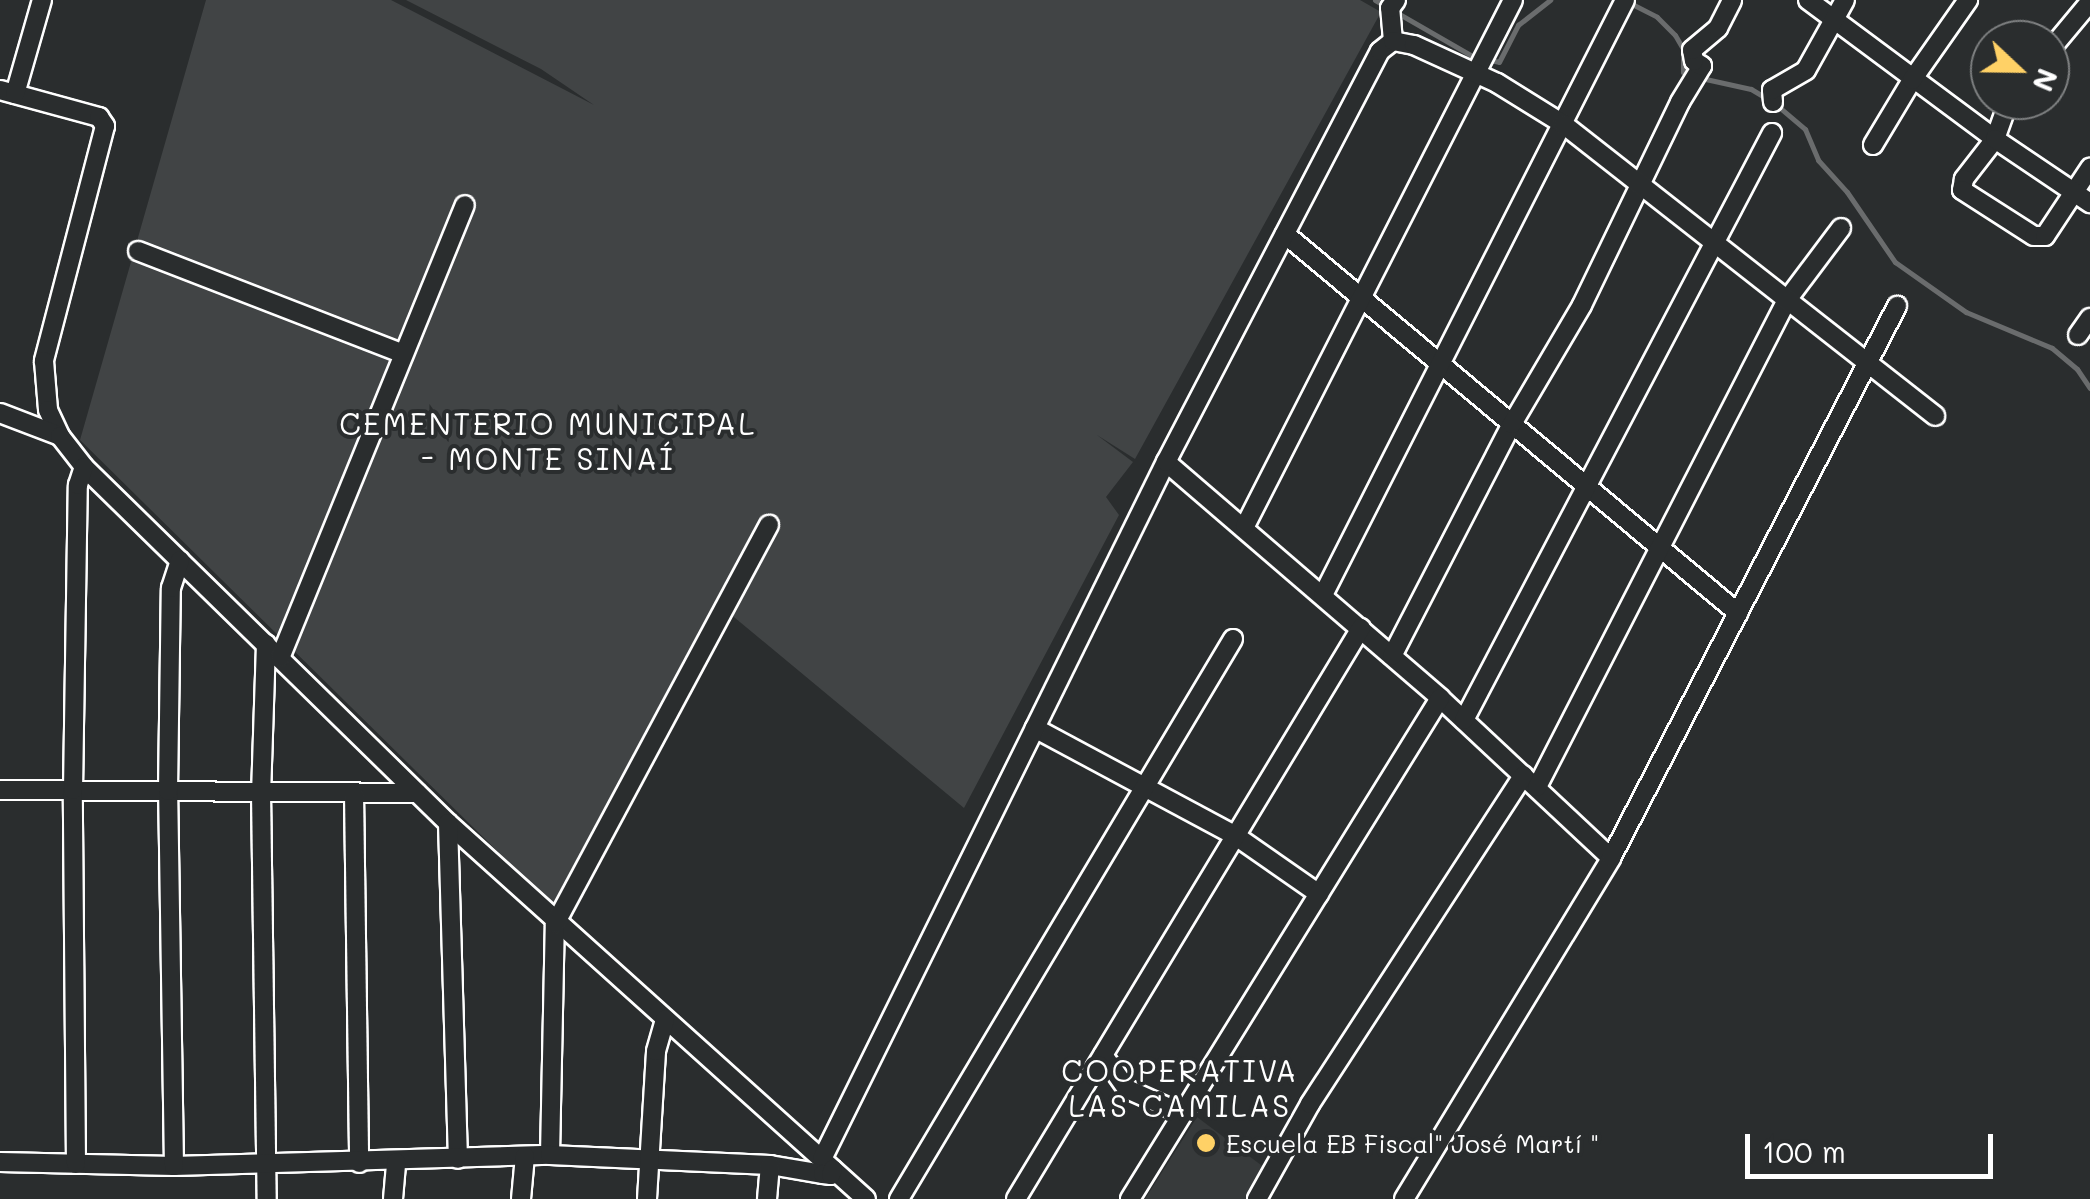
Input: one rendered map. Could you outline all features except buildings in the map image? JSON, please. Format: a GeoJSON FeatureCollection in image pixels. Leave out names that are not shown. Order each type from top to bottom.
{"type":"FeatureCollection","features":[{"type":"Feature","properties":{"kind":"street"},"geometry":{"type":"LineString","coordinates":[[42,0],[8,92],[99,117],[105,126],[44,362],[48,410],[60,436],[84,467],[448,824],[866,1199]]}},
{"type":"Feature","properties":{"kind":"street"},"geometry":{"type":"LineString","coordinates":[[1394,41],[1390,8],[1396,0]]}},
{"type":"Feature","properties":{"kind":"street"},"geometry":{"type":"LineString","coordinates":[[1245,526],[1513,0]]}},
{"type":"Feature","properties":{"kind":"street"},"geometry":{"type":"LineString","coordinates":[[1392,656],[1512,424],[1582,304],[1702,66],[1694,61],[1692,50],[1718,28],[1732,0]]}},
{"type":"Feature","properties":{"kind":"street"},"geometry":{"type":"LineString","coordinates":[[1808,0],[1912,80],[2090,203]]}},
{"type":"Feature","properties":{"kind":"street"},"geometry":{"type":"LineString","coordinates":[[1773,102],[1772,90],[1806,70],[1846,0]]}},
{"type":"Feature","properties":{"kind":"street"},"geometry":{"type":"LineString","coordinates":[[1873,146],[1912,80],[1968,0]]}},
{"type":"Feature","properties":{"kind":"street"},"geometry":{"type":"LineString","coordinates":[[2070,26],[2090,2]]}},
{"type":"Feature","properties":{"kind":"street"},"geometry":{"type":"LineString","coordinates":[[1323,595],[1622,6]]}},
{"type":"Feature","properties":{"kind":"street"},"geometry":{"type":"LineString","coordinates":[[1394,41],[1479,71],[1563,124],[1935,416]]}},
{"type":"Feature","properties":{"kind":"street"},"geometry":{"type":"LineString","coordinates":[[0,1162],[174,1166],[359,1164],[550,1156],[770,1165],[831,1174],[828,1164],[1166,462],[1380,52],[1394,41]]}},
{"type":"Feature","properties":{"kind":"street"},"geometry":{"type":"LineString","coordinates":[[2002,120],[1995,139],[1964,179],[1962,190],[2039,238],[2090,168]]}},
{"type":"Feature","properties":{"kind":"street"},"geometry":{"type":"LineString","coordinates":[[1464,720],[1772,133]]}},
{"type":"Feature","properties":{"kind":"street"},"geometry":{"type":"LineString","coordinates":[[280,658],[465,205]]}},
{"type":"Feature","properties":{"kind":"street"},"geometry":{"type":"LineString","coordinates":[[1258,1199],[1310,1104],[1531,781],[1660,547],[1787,300],[1841,228]]}},
{"type":"Feature","properties":{"kind":"street"},"geometry":{"type":"LineString","coordinates":[[1285,234],[1738,613]]}},
{"type":"Feature","properties":{"kind":"street"},"geometry":{"type":"LineString","coordinates":[[138,250],[402,354]]}},
{"type":"Feature","properties":{"kind":"street"},"geometry":{"type":"LineString","coordinates":[[1404,1199],[1611,858],[1897,306]]}},
{"type":"Feature","properties":{"kind":"street"},"geometry":{"type":"LineString","coordinates":[[2078,335],[2090,318]]}},
{"type":"Feature","properties":{"kind":"street"},"geometry":{"type":"LineString","coordinates":[[0,413],[60,436]]}},
{"type":"Feature","properties":{"kind":"street"},"geometry":{"type":"LineString","coordinates":[[1166,462],[1196,492],[1245,526],[1440,698],[1611,858]]}},
{"type":"Feature","properties":{"kind":"street"},"geometry":{"type":"LineString","coordinates":[[76,1164],[73,790],[78,486],[84,467]]}},
{"type":"Feature","properties":{"kind":"street"},"geometry":{"type":"LineString","coordinates":[[550,1156],[556,924],[768,525]]}},
{"type":"Feature","properties":{"kind":"street"},"geometry":{"type":"LineString","coordinates":[[174,1166],[168,791],[171,588],[180,560]]}},
{"type":"Feature","properties":{"kind":"street"},"geometry":{"type":"LineString","coordinates":[[1016,1199],[1361,628]]}},
{"type":"Feature","properties":{"kind":"street"},"geometry":{"type":"LineString","coordinates":[[899,1199],[1234,639]]}},
{"type":"Feature","properties":{"kind":"street"},"geometry":{"type":"LineString","coordinates":[[266,644],[261,792],[267,1199]]}},
{"type":"Feature","properties":{"kind":"street"},"geometry":{"type":"LineString","coordinates":[[1130,1199],[1440,698]]}},
{"type":"Feature","properties":{"kind":"street"},"geometry":{"type":"LineString","coordinates":[[1036,728],[1236,836],[1320,894]]}},
{"type":"Feature","properties":{"kind":"street"},"geometry":{"type":"LineString","coordinates":[[0,790],[417,793]]}},
{"type":"Feature","properties":{"kind":"street"},"geometry":{"type":"LineString","coordinates":[[354,792],[359,1164]]}},
{"type":"Feature","properties":{"kind":"street"},"geometry":{"type":"LineString","coordinates":[[448,824],[458,1159]]}},
{"type":"Feature","properties":{"kind":"street"},"geometry":{"type":"LineString","coordinates":[[648,1199],[656,1052],[665,1020]]}},
{"type":"Feature","properties":{"kind":"street"},"geometry":{"type":"LineString","coordinates":[[1103,1054],[1128,1088],[1182,1114]]}},
{"type":"Feature","properties":{"kind":"street"},"geometry":{"type":"LineString","coordinates":[[521,1199],[526,1156]]}},
{"type":"Feature","properties":{"kind":"street"},"geometry":{"type":"LineString","coordinates":[[393,1199],[396,1162]]}},
{"type":"Feature","properties":{"kind":"street"},"geometry":{"type":"LineString","coordinates":[[766,1199],[770,1165]]}},
{"type":"Feature","properties":{"kind":"shaded area","name":"CEMENTERIO MUNICIPAL - MONTE SINAÍ"},"geometry":{"type":"Polygon","coordinates":[[[206,0],[391,0],[594,105],[541,69],[406,0],[1360,0],[1381,12],[1135,459],[1097,435],[1133,462],[1106,497],[1119,515],[964,808],[717,603],[552,905],[80,440],[206,0]]]}},
{"type":"Feature","properties":{"kind":"shaded area","name":"Escuela EB Fiscal\" José Martí \""},"geometry":{"type":"Polygon","coordinates":[[[1197,1117],[1265,1168],[1247,1199],[1145,1199],[1197,1117]]]}},
{"type":"Feature","properties":{"kind":"waterway"},"geometry":{"type":"LineString","coordinates":[[1375,0],[1474,57],[1499,62],[1518,25],[1550,0]]}},
{"type":"Feature","properties":{"kind":"waterway"},"geometry":{"type":"LineString","coordinates":[[1630,3],[1657,17],[1675,35],[1683,49],[1683,72],[1691,78]]}},
{"type":"Feature","properties":{"kind":"waterway"},"geometry":{"type":"LineString","coordinates":[[1701,78],[1751,89],[1773,102],[1805,129],[1818,160],[1847,192],[1895,262],[1966,312],[2052,348],[2077,369],[2090,388]]}},
{"type":"Feature","properties":{"kind":"place","name":"Escuela EB Fiscal\" José Martí \""},"geometry":{"type":"Point","coordinates":[1206,1143]}},
{"type":"Feature","properties":{"kind":"district","name":"CEMENTERIO MUNICIPAL - MONTE SINAÍ"},"geometry":{"type":"Point","coordinates":[548,440]}},
{"type":"Feature","properties":{"kind":"district","name":"COOPERATIVA LAS CAMILAS"},"geometry":{"type":"Point","coordinates":[1180,1087]}}]}
